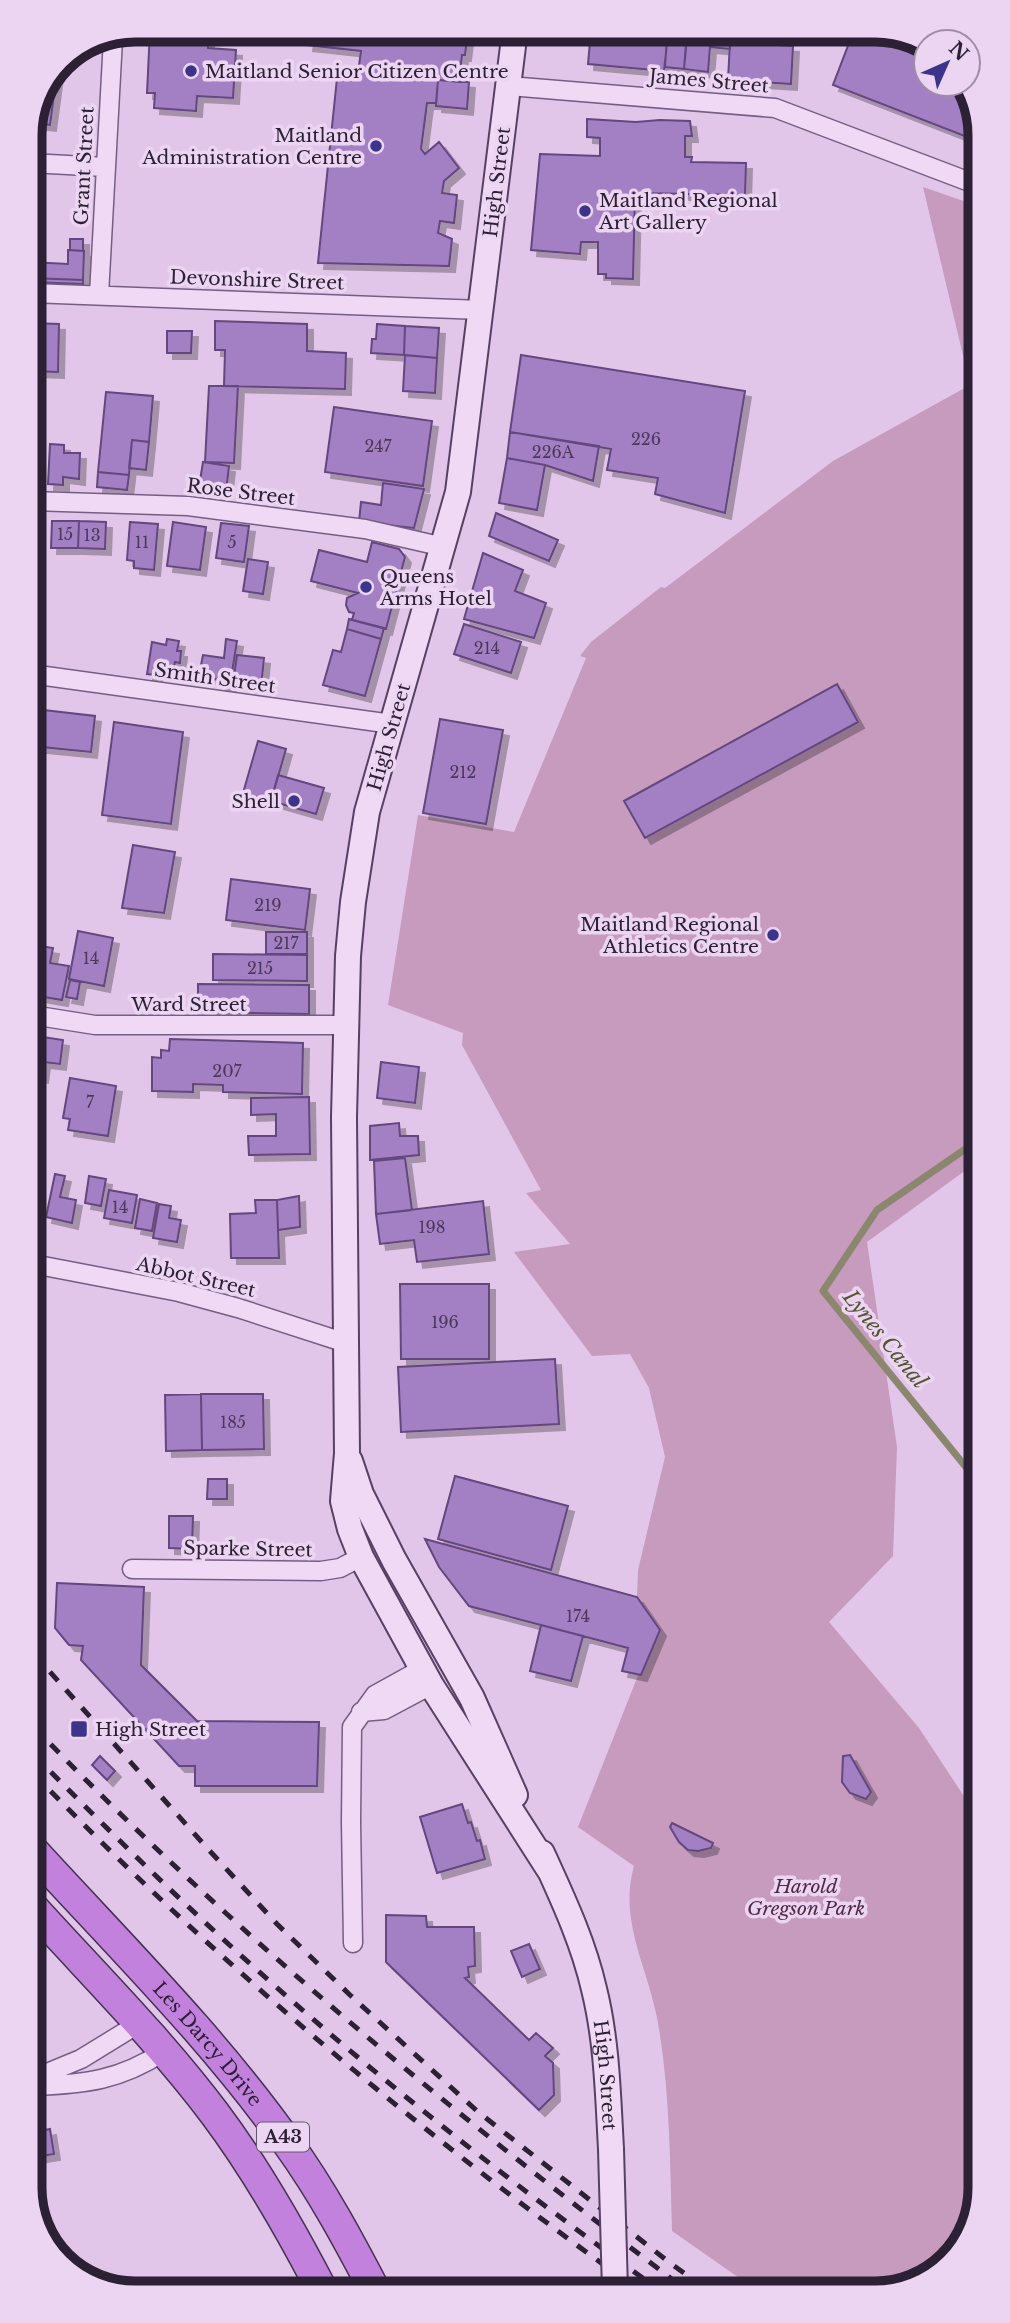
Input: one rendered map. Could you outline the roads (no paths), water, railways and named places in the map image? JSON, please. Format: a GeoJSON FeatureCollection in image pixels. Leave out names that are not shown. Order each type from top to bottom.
{"type":"FeatureCollection","features":[{"type":"Feature","properties":{"kind":"highway","name":"Les Darcy Drive"},"geometry":{"type":"LineString","coordinates":[[42,1861],[169,1998],[248,2091],[290,2146],[334,2216],[370,2281]]}},
{"type":"Feature","properties":{"kind":"highway","name":"Les Darcy Drive"},"geometry":{"type":"LineString","coordinates":[[42,1918],[214,2113],[252,2166],[294,2234],[318,2281]]}},
{"type":"Feature","properties":{"kind":"highway"},"geometry":{"type":"LineString","coordinates":[[138,2024],[169,1998]]}},
{"type":"Feature","properties":{"kind":"highway"},"geometry":{"type":"LineString","coordinates":[[163,2052],[196,2029]]}},
{"type":"Feature","properties":{"kind":"main road","name":"High Street"},"geometry":{"type":"LineString","coordinates":[[513,42],[458,492],[368,812],[359,859],[348,957],[346,1026],[344,1117],[347,1453],[343,1501],[350,1530],[362,1557],[548,1868]]}},
{"type":"Feature","properties":{"kind":"main road","name":"High Street"},"geometry":{"type":"LineString","coordinates":[[347,1453],[361,1494],[394,1560],[472,1698],[581,1945],[594,1989],[608,2079],[615,2281]]}},
{"type":"Feature","properties":{"kind":"main road"},"geometry":{"type":"LineString","coordinates":[[394,1560],[411,1622],[431,1675],[456,1702],[499,1759]]}},
{"type":"Feature","properties":{"kind":"street","name":"Grant Street"},"geometry":{"type":"LineString","coordinates":[[99,295],[113,45]]}},
{"type":"Feature","properties":{"kind":"street","name":"James Street"},"geometry":{"type":"LineString","coordinates":[[509,86],[775,108],[968,181]]}},
{"type":"Feature","properties":{"kind":"street"},"geometry":{"type":"LineString","coordinates":[[42,164],[105,167]]}},
{"type":"Feature","properties":{"kind":"street","name":"Devonshire Street"},"geometry":{"type":"LineString","coordinates":[[42,293],[482,310]]}},
{"type":"Feature","properties":{"kind":"street","name":"Rose Street"},"geometry":{"type":"LineString","coordinates":[[42,502],[188,506],[365,530],[444,547]]}},
{"type":"Feature","properties":{"kind":"street","name":"Smith Street"},"geometry":{"type":"LineString","coordinates":[[42,676],[392,724]]}},
{"type":"Feature","properties":{"kind":"street","name":"Ward Street"},"geometry":{"type":"LineString","coordinates":[[42,1017],[95,1025],[346,1026]]}},
{"type":"Feature","properties":{"kind":"street","name":"Abbot Street"},"geometry":{"type":"LineString","coordinates":[[42,1267],[179,1292],[346,1343]]}},
{"type":"Feature","properties":{"kind":"street","name":"Sparke Street"},"geometry":{"type":"LineString","coordinates":[[132,1569],[321,1571],[340,1567],[362,1557]]}},
{"type":"Feature","properties":{"kind":"street"},"geometry":{"type":"LineString","coordinates":[[353,1943],[352,1727],[362,1712],[384,1710],[431,1675]]}},
{"type":"Feature","properties":{"kind":"street"},"geometry":{"type":"LineString","coordinates":[[42,2075],[82,2059],[138,2024]]}},
{"type":"Feature","properties":{"kind":"street"},"geometry":{"type":"LineString","coordinates":[[42,2086],[78,2085],[108,2079],[125,2073],[163,2052]]}},
{"type":"Feature","properties":{"kind":"waterway","name":"Lynes Canal"},"geometry":{"type":"LineString","coordinates":[[968,1147],[877,1210],[823,1291],[968,1470]]}},
{"type":"Feature","properties":{"kind":"railway"},"geometry":{"type":"LineString","coordinates":[[42,1663],[277,1924],[350,1995],[477,2111],[695,2281]]}},
{"type":"Feature","properties":{"kind":"railway"},"geometry":{"type":"LineString","coordinates":[[42,1735],[187,1878],[348,2021],[599,2224],[674,2281]]}},
{"type":"Feature","properties":{"kind":"railway"},"geometry":{"type":"LineString","coordinates":[[42,1763],[227,1943],[353,2053],[452,2134],[647,2281]]}},
{"type":"Feature","properties":{"kind":"railway"},"geometry":{"type":"LineString","coordinates":[[42,1782],[175,1913],[324,2045],[478,2170],[626,2281]]}},
{"type":"Feature","properties":{"kind":"place","name":"Maitland Senior Citizen Centre"},"geometry":{"type":"Point","coordinates":[191,71]}},
{"type":"Feature","properties":{"kind":"place","name":"Maitland Administration Centre"},"geometry":{"type":"Point","coordinates":[376,146]}},
{"type":"Feature","properties":{"kind":"place","name":"Maitland Regional Art Gallery"},"geometry":{"type":"Point","coordinates":[585,211]}},
{"type":"Feature","properties":{"kind":"place","name":"Queens Arms Hotel"},"geometry":{"type":"Point","coordinates":[366,587]}},
{"type":"Feature","properties":{"kind":"place","name":"Shell"},"geometry":{"type":"Point","coordinates":[294,801]}},
{"type":"Feature","properties":{"kind":"place","name":"Maitland Regional Athletics Centre"},"geometry":{"type":"Point","coordinates":[773,935]}},
{"type":"Feature","properties":{"kind":"place","name":"High Street"},"geometry":{"type":"Point","coordinates":[79,1729]}},
{"type":"Feature","properties":{"kind":"park label","name":"Harold Gregson Park"},"geometry":{"type":"Point","coordinates":[806,1897]}}]}
